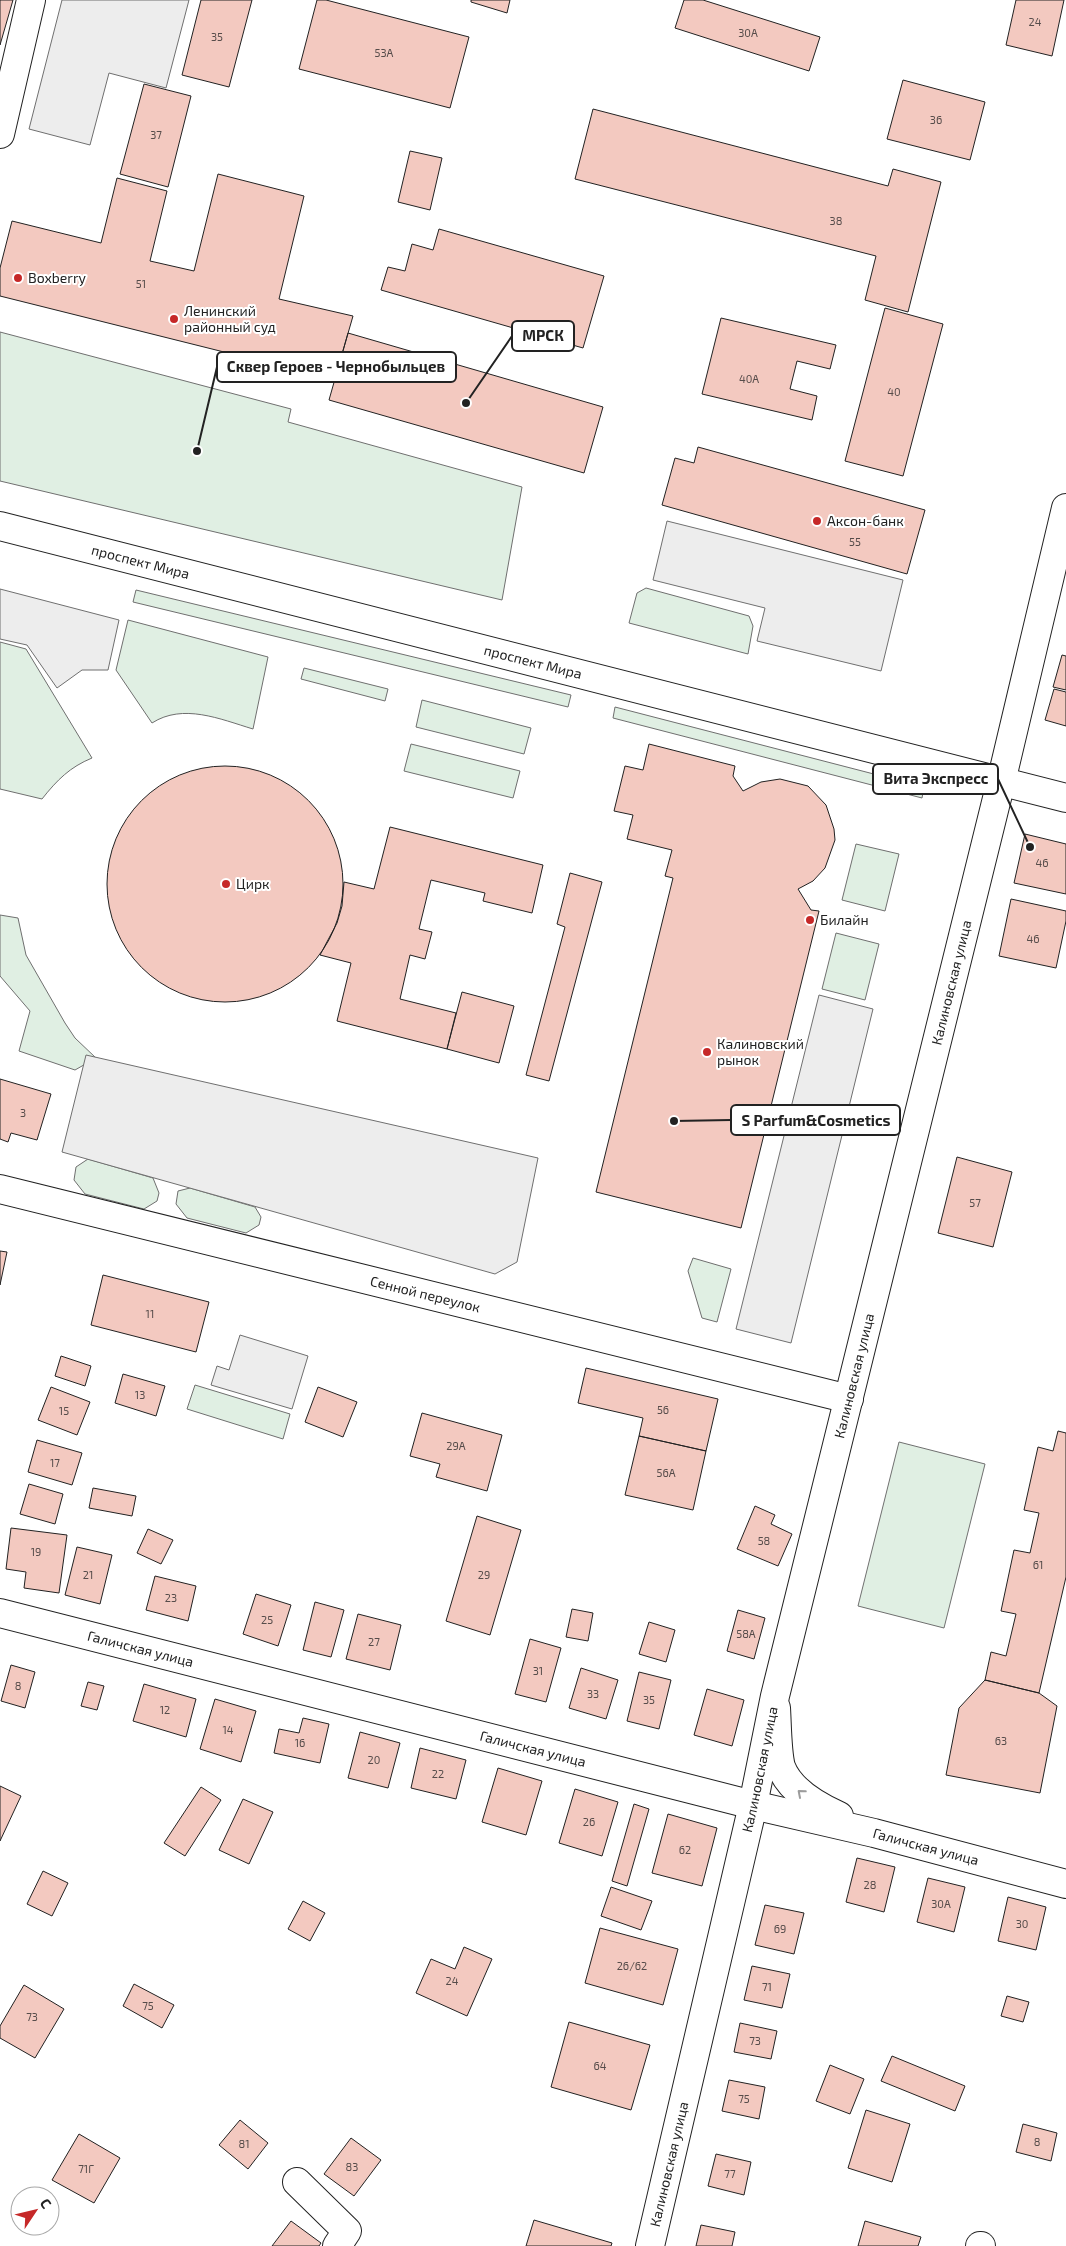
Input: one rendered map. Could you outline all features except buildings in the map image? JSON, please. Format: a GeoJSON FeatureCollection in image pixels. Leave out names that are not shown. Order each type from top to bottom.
{"type":"FeatureCollection","features":[{"type":"Feature","properties":{"kind":"main road"},"geometry":{"type":"LineString","coordinates":[[0,134],[31,0]]}},
{"type":"Feature","properties":{"kind":"main road","name":"Калиновская улица"},"geometry":{"type":"LineString","coordinates":[[650,2246],[754,1805],[775,1696],[1001,782],[1066,508]]}},
{"type":"Feature","properties":{"kind":"main road","name":"проспект Мира"},"geometry":{"type":"LineString","coordinates":[[0,526],[1066,798]]}},
{"type":"Feature","properties":{"kind":"main road","name":"Сенной переулок"},"geometry":{"type":"LineString","coordinates":[[0,1189],[849,1399]]}},
{"type":"Feature","properties":{"kind":"main road","name":"Галичская улица"},"geometry":{"type":"LineString","coordinates":[[0,1613],[754,1805],[874,1833],[1066,1884]]}},
{"type":"Feature","properties":{"kind":"main road"},"geometry":{"type":"LineString","coordinates":[[775,1696],[781,1766],[793,1785],[817,1806],[874,1833]]}},
{"type":"Feature","properties":{"kind":"main road"},"geometry":{"type":"LineString","coordinates":[[297,2182],[347,2230],[338,2246]]}},
{"type":"Feature","properties":{"kind":"green space"},"geometry":{"type":"Polygon","coordinates":[[[0,332],[291,409],[288,422],[522,487],[502,600],[0,481],[0,332]]]}},
{"type":"Feature","properties":{"kind":"green space"},"geometry":{"type":"Polygon","coordinates":[[[646,588],[749,616],[753,626],[748,654],[629,623],[637,593],[646,588]]]}},
{"type":"Feature","properties":{"kind":"green space"},"geometry":{"type":"Polygon","coordinates":[[[136,590],[571,695],[568,707],[133,602],[136,590]]]}},
{"type":"Feature","properties":{"kind":"green space"},"geometry":{"type":"Polygon","coordinates":[[[128,620],[268,657],[253,729],[215,717],[189,713],[164,717],[152,723],[116,670],[128,620]]]}},
{"type":"Feature","properties":{"kind":"green space"},"geometry":{"type":"Polygon","coordinates":[[[0,642],[26,649],[92,758],[64,775],[42,799],[0,789],[0,642]]]}},
{"type":"Feature","properties":{"kind":"green space"},"geometry":{"type":"Polygon","coordinates":[[[304,668],[388,689],[385,701],[301,679],[304,668]]]}},
{"type":"Feature","properties":{"kind":"green space"},"geometry":{"type":"Polygon","coordinates":[[[422,700],[531,728],[524,754],[416,727],[422,700]]]}},
{"type":"Feature","properties":{"kind":"green space"},"geometry":{"type":"Polygon","coordinates":[[[615,707],[924,787],[922,798],[613,718],[615,707]]]}},
{"type":"Feature","properties":{"kind":"green space"},"geometry":{"type":"Polygon","coordinates":[[[411,744],[520,771],[513,798],[404,771],[411,744]]]}},
{"type":"Feature","properties":{"kind":"green space"},"geometry":{"type":"Polygon","coordinates":[[[856,844],[899,854],[885,911],[842,900],[856,844]]]}},
{"type":"Feature","properties":{"kind":"green space"},"geometry":{"type":"Polygon","coordinates":[[[0,915],[18,918],[26,955],[75,1038],[96,1058],[75,1070],[19,1051],[30,1011],[0,976],[0,915]]]}},
{"type":"Feature","properties":{"kind":"green space"},"geometry":{"type":"Polygon","coordinates":[[[836,933],[879,944],[865,1000],[822,989],[836,933]]]}},
{"type":"Feature","properties":{"kind":"green space"},"geometry":{"type":"Polygon","coordinates":[[[88,1159],[153,1178],[159,1193],[157,1201],[144,1209],[85,1194],[74,1180],[76,1167],[88,1159]]]}},
{"type":"Feature","properties":{"kind":"green space"},"geometry":{"type":"Polygon","coordinates":[[[190,1188],[255,1207],[261,1217],[259,1225],[246,1233],[187,1218],[176,1204],[178,1191],[190,1188]]]}},
{"type":"Feature","properties":{"kind":"green space"},"geometry":{"type":"Polygon","coordinates":[[[693,1258],[731,1269],[717,1322],[702,1318],[688,1271],[693,1258]]]}},
{"type":"Feature","properties":{"kind":"green space"},"geometry":{"type":"Polygon","coordinates":[[[195,1385],[290,1414],[283,1439],[187,1409],[195,1385]]]}},
{"type":"Feature","properties":{"kind":"green space"},"geometry":{"type":"Polygon","coordinates":[[[899,1442],[985,1464],[944,1628],[858,1606],[899,1442]]]}},
{"type":"Feature","properties":{"kind":"shaded area"},"geometry":{"type":"Polygon","coordinates":[[[62,0],[189,0],[166,88],[109,73],[90,145],[29,129],[62,0]]]}},
{"type":"Feature","properties":{"kind":"shaded area"},"geometry":{"type":"Polygon","coordinates":[[[667,521],[903,580],[881,671],[757,641],[765,608],[653,580],[667,521]]]}},
{"type":"Feature","properties":{"kind":"shaded area"},"geometry":{"type":"Polygon","coordinates":[[[0,589],[119,620],[108,670],[82,670],[57,688],[27,645],[0,639],[0,589]]]}},
{"type":"Feature","properties":{"kind":"shaded area"},"geometry":{"type":"Polygon","coordinates":[[[819,995],[873,1009],[791,1343],[736,1329],[819,995]]]}},
{"type":"Feature","properties":{"kind":"shaded area"},"geometry":{"type":"Polygon","coordinates":[[[86,1055],[538,1158],[517,1262],[495,1274],[62,1152],[86,1055]]]}},
{"type":"Feature","properties":{"kind":"shaded area"},"geometry":{"type":"Polygon","coordinates":[[[240,1335],[308,1356],[292,1409],[211,1385],[217,1366],[229,1370],[240,1335]]]}},
{"type":"Feature","properties":{"kind":"place","name":"Boxberry"},"geometry":{"type":"Point","coordinates":[18,278]}},
{"type":"Feature","properties":{"kind":"place","name":"Ленинский районный суд"},"geometry":{"type":"Point","coordinates":[174,319]}},
{"type":"Feature","properties":{"kind":"place","name":"МРСК"},"geometry":{"type":"Point","coordinates":[466,403]}},
{"type":"Feature","properties":{"kind":"place","name":"Сквер Героев - Чернобыльцев"},"geometry":{"type":"Point","coordinates":[197,451]}},
{"type":"Feature","properties":{"kind":"place","name":"Аксон-банк"},"geometry":{"type":"Point","coordinates":[817,521]}},
{"type":"Feature","properties":{"kind":"place","name":"Вита Экспресс"},"geometry":{"type":"Point","coordinates":[1030,847]}},
{"type":"Feature","properties":{"kind":"place","name":"Цирк"},"geometry":{"type":"Point","coordinates":[226,884]}},
{"type":"Feature","properties":{"kind":"place","name":"Билайн"},"geometry":{"type":"Point","coordinates":[810,920]}},
{"type":"Feature","properties":{"kind":"place","name":"Калиновский рынок"},"geometry":{"type":"Point","coordinates":[707,1052]}},
{"type":"Feature","properties":{"kind":"place","name":"S Parfum&Cosmetics"},"geometry":{"type":"Point","coordinates":[674,1121]}}]}
